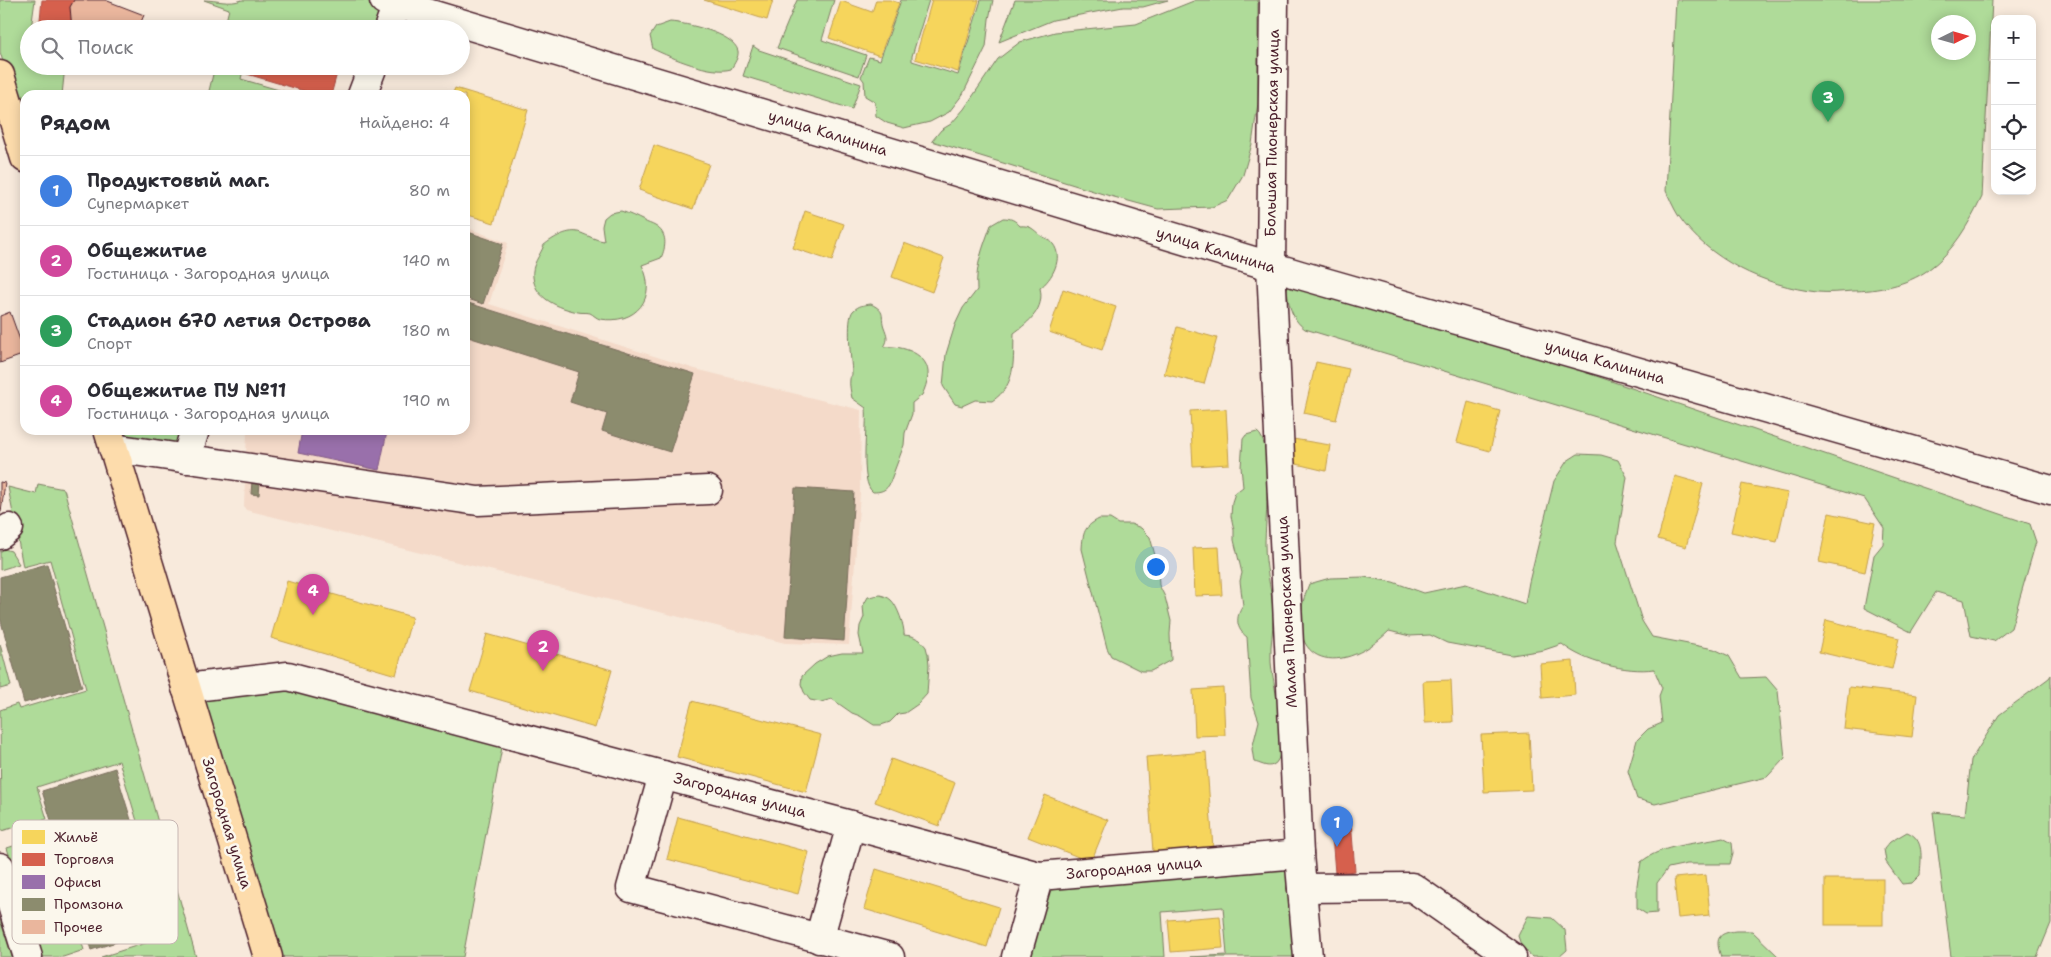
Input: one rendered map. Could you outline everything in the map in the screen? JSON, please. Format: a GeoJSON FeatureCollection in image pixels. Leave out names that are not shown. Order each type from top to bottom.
{"type":"FeatureCollection","features":[{"type":"Feature","properties":{"kind":"highway"},"geometry":{"type":"LineString","coordinates":[[0,75],[20,141]]}},
{"type":"Feature","properties":{"kind":"highway","name":"Загородная улица"},"geometry":{"type":"LineString","coordinates":[[110,439],[268,957]]}},
{"type":"Feature","properties":{"kind":"street","name":"Большая Пионерская улица"},"geometry":{"type":"LineString","coordinates":[[1271,266],[1274,0]]}},
{"type":"Feature","properties":{"kind":"street","name":"улица Калинина"},"geometry":{"type":"LineString","coordinates":[[390,11],[421,20]]}},
{"type":"Feature","properties":{"kind":"street","name":"улица Калинина"},"geometry":{"type":"LineString","coordinates":[[470,34],[2051,490]]}},
{"type":"Feature","properties":{"kind":"street"},"geometry":{"type":"LineString","coordinates":[[364,90],[370,75]]}},
{"type":"Feature","properties":{"kind":"street","name":"Малая Пионерская улица"},"geometry":{"type":"LineString","coordinates":[[1271,266],[1299,854],[1308,957]]}},
{"type":"Feature","properties":{"kind":"street"},"geometry":{"type":"LineString","coordinates":[[186,459],[193,435]]}},
{"type":"Feature","properties":{"kind":"street"},"geometry":{"type":"LineString","coordinates":[[110,439],[186,459],[478,501],[708,490]]}},
{"type":"Feature","properties":{"kind":"street","name":"Загородная улица"},"geometry":{"type":"LineString","coordinates":[[186,688],[288,676],[1039,876],[1299,854]]}},
{"type":"Feature","properties":{"kind":"street"},"geometry":{"type":"LineString","coordinates":[[663,775],[631,888],[890,957]]}},
{"type":"Feature","properties":{"kind":"street"},"geometry":{"type":"LineString","coordinates":[[819,939],[851,825]]}},
{"type":"Feature","properties":{"kind":"street"},"geometry":{"type":"LineString","coordinates":[[0,868],[12,906]]}},
{"type":"Feature","properties":{"kind":"street"},"geometry":{"type":"LineString","coordinates":[[1016,957],[1039,876]]}},
{"type":"Feature","properties":{"kind":"street"},"geometry":{"type":"LineString","coordinates":[[1302,888],[1412,887],[1512,957]]}},
{"type":"Feature","properties":{"kind":"street"},"geometry":{"type":"LineString","coordinates":[[24,944],[28,957]]}},
{"type":"Feature","properties":{"kind":"shaded area"},"geometry":{"type":"Polygon","coordinates":[[[470,229],[508,243],[489,304],[695,369],[861,410],[860,493],[849,645],[785,643],[246,510],[244,507],[247,435],[470,435],[470,229]]]}},
{"type":"Feature","properties":{"kind":"green space"},"geometry":{"type":"Polygon","coordinates":[[[0,0],[35,0],[32,20],[20,20],[20,75],[64,75],[63,90],[20,90],[20,117],[0,52],[0,0]]]}},
{"type":"Feature","properties":{"kind":"green space"},"geometry":{"type":"Polygon","coordinates":[[[204,0],[228,2],[242,0],[365,0],[390,7],[385,20],[226,20],[229,9],[204,0]]]}},
{"type":"Feature","properties":{"kind":"green space"},"geometry":{"type":"Polygon","coordinates":[[[797,0],[834,0],[822,40],[866,55],[859,76],[777,48],[797,0]]]}},
{"type":"Feature","properties":{"kind":"green space"},"geometry":{"type":"Polygon","coordinates":[[[901,0],[929,0],[912,61],[958,75],[981,0],[993,0],[986,47],[963,94],[949,112],[930,122],[904,128],[887,123],[876,116],[875,102],[865,96],[864,81],[861,77],[869,57],[880,60],[901,0]]]}},
{"type":"Feature","properties":{"kind":"green space"},"geometry":{"type":"Polygon","coordinates":[[[1015,0],[1168,0],[1143,7],[1123,7],[1053,20],[999,42],[1015,0]]]}},
{"type":"Feature","properties":{"kind":"green space"},"geometry":{"type":"Polygon","coordinates":[[[1196,0],[1258,0],[1258,103],[1252,144],[1243,175],[1228,200],[1212,207],[1158,209],[932,141],[964,109],[998,59],[1020,42],[1055,32],[1136,24],[1196,0]]]}},
{"type":"Feature","properties":{"kind":"green space"},"geometry":{"type":"Polygon","coordinates":[[[1676,0],[1992,0],[1982,197],[1972,217],[1953,246],[1928,270],[1911,280],[1862,291],[1817,292],[1797,289],[1758,277],[1721,258],[1690,231],[1673,206],[1666,191],[1676,0]]]}},
{"type":"Feature","properties":{"kind":"green space"},"geometry":{"type":"Polygon","coordinates":[[[670,22],[708,30],[728,39],[735,45],[738,51],[737,58],[731,69],[713,70],[703,68],[653,49],[650,36],[656,27],[670,22]]]}},
{"type":"Feature","properties":{"kind":"green space"},"geometry":{"type":"Polygon","coordinates":[[[753,46],[759,50],[861,84],[852,109],[743,76],[753,46]]]}},
{"type":"Feature","properties":{"kind":"green space"},"geometry":{"type":"Polygon","coordinates":[[[213,75],[242,75],[241,79],[279,90],[209,90],[213,75]]]}},
{"type":"Feature","properties":{"kind":"green space"},"geometry":{"type":"Polygon","coordinates":[[[621,211],[655,226],[662,232],[665,240],[661,258],[642,265],[647,288],[645,298],[640,307],[624,318],[613,320],[600,319],[590,313],[563,308],[543,297],[535,285],[533,273],[544,245],[556,237],[571,232],[581,233],[604,241],[602,226],[604,218],[610,213],[621,211]]]}},
{"type":"Feature","properties":{"kind":"green space"},"geometry":{"type":"Polygon","coordinates":[[[1003,218],[1013,220],[1020,226],[1031,228],[1050,241],[1056,250],[1057,262],[1049,279],[1040,288],[1041,296],[1038,309],[1014,333],[1012,371],[1006,387],[992,401],[975,400],[962,406],[955,404],[943,386],[946,354],[955,325],[963,308],[977,290],[978,265],[991,225],[1003,218]]]}},
{"type":"Feature","properties":{"kind":"green space"},"geometry":{"type":"Polygon","coordinates":[[[1300,275],[2030,524],[2036,542],[2011,628],[1994,641],[1971,636],[1964,600],[1936,592],[1911,632],[1864,608],[1874,555],[1883,544],[1884,528],[1864,498],[1305,329],[1293,315],[1287,290],[1287,284],[1300,275]]]}},
{"type":"Feature","properties":{"kind":"green space"},"geometry":{"type":"Polygon","coordinates":[[[871,304],[879,309],[882,314],[887,337],[884,347],[906,349],[914,352],[924,362],[928,376],[922,395],[912,403],[912,414],[905,433],[904,445],[889,485],[886,489],[878,492],[873,492],[869,487],[866,477],[866,408],[852,398],[850,384],[852,375],[849,340],[851,315],[857,308],[871,304]]]}},
{"type":"Feature","properties":{"kind":"green space"},"geometry":{"type":"Polygon","coordinates":[[[1257,432],[1262,439],[1267,467],[1265,544],[1273,608],[1271,662],[1281,734],[1281,748],[1278,759],[1273,765],[1268,766],[1254,762],[1252,749],[1259,721],[1251,698],[1247,637],[1243,634],[1238,623],[1240,610],[1243,606],[1240,581],[1242,573],[1234,540],[1231,516],[1235,493],[1243,487],[1241,467],[1243,439],[1246,435],[1257,432]]]}},
{"type":"Feature","properties":{"kind":"green space"},"geometry":{"type":"Polygon","coordinates":[[[114,435],[187,435],[182,453],[117,444],[114,435]]]}},
{"type":"Feature","properties":{"kind":"green space"},"geometry":{"type":"Polygon","coordinates":[[[1578,454],[1601,455],[1618,460],[1627,477],[1617,542],[1642,621],[1652,637],[1714,649],[1729,656],[1742,678],[1766,677],[1778,691],[1785,758],[1767,777],[1655,804],[1637,799],[1628,771],[1637,740],[1648,729],[1662,723],[1659,696],[1662,688],[1654,669],[1619,668],[1606,665],[1581,656],[1562,644],[1544,650],[1512,655],[1447,643],[1430,635],[1410,636],[1389,631],[1369,647],[1350,656],[1333,659],[1318,656],[1307,646],[1301,631],[1301,610],[1309,584],[1330,578],[1364,577],[1393,582],[1424,593],[1466,584],[1525,604],[1554,481],[1567,461],[1578,454]]]}},
{"type":"Feature","properties":{"kind":"green space"},"geometry":{"type":"Polygon","coordinates":[[[38,484],[64,489],[157,820],[137,820],[119,761],[37,787],[47,819],[12,820],[12,828],[1,831],[0,710],[17,704],[19,709],[86,689],[50,560],[23,567],[8,487],[36,494],[38,484]]]}},
{"type":"Feature","properties":{"kind":"green space"},"geometry":{"type":"Polygon","coordinates":[[[1099,519],[1110,519],[1118,524],[1131,524],[1141,528],[1150,537],[1158,566],[1159,585],[1165,597],[1171,621],[1171,660],[1151,671],[1141,671],[1111,656],[1107,648],[1082,549],[1085,531],[1099,519]]]}},
{"type":"Feature","properties":{"kind":"green space"},"geometry":{"type":"Polygon","coordinates":[[[4,549],[11,551],[19,564],[0,570],[0,552],[4,549]]]}},
{"type":"Feature","properties":{"kind":"green space"},"geometry":{"type":"Polygon","coordinates":[[[880,595],[890,599],[896,606],[902,622],[904,635],[920,640],[926,647],[929,666],[927,694],[918,704],[905,713],[898,714],[890,722],[874,725],[832,699],[821,702],[810,700],[801,684],[802,676],[815,664],[828,656],[842,653],[863,653],[859,635],[864,617],[863,606],[868,597],[880,595]]]}},
{"type":"Feature","properties":{"kind":"green space"},"geometry":{"type":"Polygon","coordinates":[[[0,644],[11,686],[0,689],[0,644]]]}},
{"type":"Feature","properties":{"kind":"green space"},"geometry":{"type":"Polygon","coordinates":[[[2051,675],[2051,923],[2037,957],[1951,957],[1933,812],[1965,815],[1971,760],[1999,715],[2051,675]]]}},
{"type":"Feature","properties":{"kind":"green space"},"geometry":{"type":"Polygon","coordinates":[[[287,682],[503,742],[463,957],[273,957],[193,694],[287,682]]]}},
{"type":"Feature","properties":{"kind":"green space"},"geometry":{"type":"Polygon","coordinates":[[[1907,832],[1917,839],[1921,850],[1920,875],[1912,883],[1902,884],[1886,862],[1884,849],[1890,842],[1907,832]]]}},
{"type":"Feature","properties":{"kind":"green space"},"geometry":{"type":"Polygon","coordinates":[[[1723,838],[1732,843],[1733,853],[1730,864],[1687,864],[1668,868],[1657,883],[1657,913],[1646,914],[1637,908],[1637,885],[1641,862],[1669,848],[1723,838]]]}},
{"type":"Feature","properties":{"kind":"green space"},"geometry":{"type":"Polygon","coordinates":[[[12,846],[12,864],[7,848],[12,846]]]}},
{"type":"Feature","properties":{"kind":"green space"},"geometry":{"type":"Polygon","coordinates":[[[1292,861],[1300,957],[1190,957],[1227,955],[1223,907],[1162,912],[1165,957],[1023,957],[1044,882],[1292,861]]]}},
{"type":"Feature","properties":{"kind":"green space"},"geometry":{"type":"Polygon","coordinates":[[[178,893],[196,957],[101,957],[142,944],[178,944],[178,893]]]}},
{"type":"Feature","properties":{"kind":"green space"},"geometry":{"type":"Polygon","coordinates":[[[1528,916],[1552,918],[1565,930],[1567,950],[1559,957],[1532,957],[1521,945],[1518,936],[1528,916]]]}},
{"type":"Feature","properties":{"kind":"green space"},"geometry":{"type":"Polygon","coordinates":[[[0,919],[12,957],[0,957],[0,919]]]}},
{"type":"Feature","properties":{"kind":"green space"},"geometry":{"type":"Polygon","coordinates":[[[1752,931],[1779,957],[1721,957],[1718,946],[1719,938],[1725,933],[1752,931]]]}},
{"type":"Feature","properties":{"kind":"green space"},"geometry":{"type":"Polygon","coordinates":[[[37,944],[82,944],[84,950],[63,957],[41,957],[37,944]]]}},
{"type":"Feature","properties":{"kind":"building: Жильё"},"geometry":{"type":"Polygon","coordinates":[[[704,0],[773,0],[767,20],[704,0]]]}},
{"type":"Feature","properties":{"kind":"building: Жильё"},"geometry":{"type":"Polygon","coordinates":[[[876,0],[890,0],[899,3],[880,56],[829,38],[841,1],[872,12],[876,0]]]}},
{"type":"Feature","properties":{"kind":"building: Жильё"},"geometry":{"type":"Polygon","coordinates":[[[932,0],[979,0],[958,72],[915,59],[932,0]]]}},
{"type":"Feature","properties":{"kind":"building: Жильё"},"geometry":{"type":"Polygon","coordinates":[[[470,93],[528,110],[494,223],[470,216],[470,93]]]}},
{"type":"Feature","properties":{"kind":"building: Жильё"},"geometry":{"type":"Polygon","coordinates":[[[654,145],[709,164],[693,209],[639,190],[654,145]]]}},
{"type":"Feature","properties":{"kind":"building: Жильё"},"geometry":{"type":"Polygon","coordinates":[[[805,211],[844,224],[832,261],[793,248],[805,211]]]}},
{"type":"Feature","properties":{"kind":"building: Жильё"},"geometry":{"type":"Polygon","coordinates":[[[904,243],[944,258],[932,292],[892,277],[904,243]]]}},
{"type":"Feature","properties":{"kind":"building: Жильё"},"geometry":{"type":"Polygon","coordinates":[[[1063,289],[1116,307],[1102,350],[1049,332],[1063,289]]]}},
{"type":"Feature","properties":{"kind":"building: Жильё"},"geometry":{"type":"Polygon","coordinates":[[[1177,327],[1217,338],[1204,384],[1164,374],[1177,327]]]}},
{"type":"Feature","properties":{"kind":"building: Жильё"},"geometry":{"type":"Polygon","coordinates":[[[1316,362],[1349,369],[1336,420],[1304,413],[1316,362]]]}},
{"type":"Feature","properties":{"kind":"building: Жильё"},"geometry":{"type":"Polygon","coordinates":[[[1468,402],[1500,411],[1490,451],[1457,442],[1468,402]]]}},
{"type":"Feature","properties":{"kind":"building: Жильё"},"geometry":{"type":"Polygon","coordinates":[[[1226,409],[1229,464],[1193,466],[1190,411],[1226,409]]]}},
{"type":"Feature","properties":{"kind":"building: Жильё"},"geometry":{"type":"Polygon","coordinates":[[[1293,439],[1330,445],[1326,471],[1288,462],[1293,439]]]}},
{"type":"Feature","properties":{"kind":"building: Жильё"},"geometry":{"type":"Polygon","coordinates":[[[1675,476],[1703,484],[1686,547],[1658,539],[1675,476]]]}},
{"type":"Feature","properties":{"kind":"building: Жильё"},"geometry":{"type":"Polygon","coordinates":[[[1742,484],[1788,493],[1777,542],[1731,532],[1742,484]]]}},
{"type":"Feature","properties":{"kind":"building: Жильё"},"geometry":{"type":"Polygon","coordinates":[[[1829,513],[1875,523],[1865,572],[1819,562],[1829,513]]]}},
{"type":"Feature","properties":{"kind":"building: Жильё"},"geometry":{"type":"Polygon","coordinates":[[[1219,547],[1222,595],[1195,596],[1193,548],[1219,547]]]}},
{"type":"Feature","properties":{"kind":"building: Жильё"},"geometry":{"type":"Polygon","coordinates":[[[287,581],[412,617],[396,675],[271,638],[287,581]]]}},
{"type":"Feature","properties":{"kind":"building: Жильё"},"geometry":{"type":"Polygon","coordinates":[[[1826,620],[1899,638],[1892,669],[1819,652],[1826,620]]]}},
{"type":"Feature","properties":{"kind":"building: Жильё"},"geometry":{"type":"Polygon","coordinates":[[[487,634],[612,670],[595,728],[470,691],[487,634]]]}},
{"type":"Feature","properties":{"kind":"building: Жильё"},"geometry":{"type":"Polygon","coordinates":[[[1573,661],[1575,695],[1542,698],[1540,664],[1573,661]]]}},
{"type":"Feature","properties":{"kind":"building: Жильё"},"geometry":{"type":"Polygon","coordinates":[[[1451,680],[1453,722],[1425,723],[1423,681],[1451,680]]]}},
{"type":"Feature","properties":{"kind":"building: Жильё"},"geometry":{"type":"Polygon","coordinates":[[[1849,687],[1917,695],[1912,737],[1844,729],[1849,687]]]}},
{"type":"Feature","properties":{"kind":"building: Жильё"},"geometry":{"type":"Polygon","coordinates":[[[1223,688],[1225,735],[1195,736],[1193,690],[1223,688]]]}},
{"type":"Feature","properties":{"kind":"building: Жильё"},"geometry":{"type":"Polygon","coordinates":[[[692,701],[821,735],[806,792],[677,757],[692,701]]]}},
{"type":"Feature","properties":{"kind":"building: Жильё"},"geometry":{"type":"Polygon","coordinates":[[[1529,733],[1532,790],[1484,792],[1481,735],[1529,733]]]}},
{"type":"Feature","properties":{"kind":"building: Жильё"},"geometry":{"type":"Polygon","coordinates":[[[1206,752],[1213,848],[1153,852],[1146,757],[1206,752]]]}},
{"type":"Feature","properties":{"kind":"building: Жильё"},"geometry":{"type":"Polygon","coordinates":[[[891,759],[955,783],[939,826],[875,802],[891,759]]]}},
{"type":"Feature","properties":{"kind":"building: Жильё"},"geometry":{"type":"Polygon","coordinates":[[[1045,795],[1108,820],[1091,862],[1028,837],[1045,795]]]}},
{"type":"Feature","properties":{"kind":"building: Жильё"},"geometry":{"type":"Polygon","coordinates":[[[678,817],[809,852],[798,894],[667,859],[678,817]]]}},
{"type":"Feature","properties":{"kind":"building: Жильё"},"geometry":{"type":"Polygon","coordinates":[[[876,869],[999,907],[987,947],[864,909],[876,869]]]}},
{"type":"Feature","properties":{"kind":"building: Жильё"},"geometry":{"type":"Polygon","coordinates":[[[1706,875],[1710,915],[1678,918],[1674,878],[1706,875]]]}},
{"type":"Feature","properties":{"kind":"building: Жильё"},"geometry":{"type":"Polygon","coordinates":[[[1825,879],[1883,879],[1883,925],[1825,925],[1825,879]]]}},
{"type":"Feature","properties":{"kind":"building: Жильё"},"geometry":{"type":"Polygon","coordinates":[[[1220,916],[1223,948],[1171,952],[1168,920],[1220,916]]]}},
{"type":"Feature","properties":{"kind":"building: Торговля"},"geometry":{"type":"Polygon","coordinates":[[[42,0],[74,0],[70,7],[71,20],[40,20],[42,0]]]}},
{"type":"Feature","properties":{"kind":"building: Торговля"},"geometry":{"type":"Polygon","coordinates":[[[250,75],[337,75],[332,90],[301,90],[250,75]]]}},
{"type":"Feature","properties":{"kind":"building: Торговля"},"geometry":{"type":"Polygon","coordinates":[[[1351,821],[1355,871],[1335,873],[1331,822],[1351,821]]]}},
{"type":"Feature","properties":{"kind":"building: Офисы"},"geometry":{"type":"Polygon","coordinates":[[[301,435],[386,435],[379,470],[298,453],[301,435]]]}},
{"type":"Feature","properties":{"kind":"building: Промзона"},"geometry":{"type":"Polygon","coordinates":[[[470,233],[503,244],[483,304],[470,300],[470,233]]]}},
{"type":"Feature","properties":{"kind":"building: Промзона"},"geometry":{"type":"Polygon","coordinates":[[[470,304],[695,374],[670,452],[602,431],[607,414],[570,402],[579,372],[470,338],[470,304]]]}},
{"type":"Feature","properties":{"kind":"building: Промзона"},"geometry":{"type":"Polygon","coordinates":[[[252,481],[260,482],[259,495],[251,494],[252,481]]]}},
{"type":"Feature","properties":{"kind":"building: Промзона"},"geometry":{"type":"Polygon","coordinates":[[[795,488],[854,492],[844,641],[785,637],[795,488]]]}},
{"type":"Feature","properties":{"kind":"building: Промзона"},"geometry":{"type":"Polygon","coordinates":[[[47,564],[82,687],[24,703],[0,618],[0,577],[47,564]]]}},
{"type":"Feature","properties":{"kind":"building: Промзона"},"geometry":{"type":"Polygon","coordinates":[[[115,768],[131,820],[51,820],[42,791],[115,768]]]}},
{"type":"Feature","properties":{"kind":"building: Промзона"},"geometry":{"type":"Polygon","coordinates":[[[89,944],[110,944],[91,950],[89,944]]]}},
{"type":"Feature","properties":{"kind":"building: Прочее"},"geometry":{"type":"Polygon","coordinates":[[[74,0],[105,0],[144,15],[142,20],[71,20],[70,7],[74,0]]]}},
{"type":"Feature","properties":{"kind":"building: Прочее"},"geometry":{"type":"Polygon","coordinates":[[[10,312],[20,340],[20,356],[0,363],[0,316],[10,312]]]}},
{"type":"Feature","properties":{"kind":"building: Прочее"},"geometry":{"type":"Polygon","coordinates":[[[0,482],[5,483],[1,512],[0,512],[0,482]]]}},
{"type":"Feature","properties":{"kind":"place","name":"Стадион 670 летия Острова"},"geometry":{"type":"Point","coordinates":[1828,122]}},
{"type":"Feature","properties":{"kind":"place","name":"Общежитие ПУ №11"},"geometry":{"type":"Point","coordinates":[313,615]}},
{"type":"Feature","properties":{"kind":"place","name":"Общежитие"},"geometry":{"type":"Point","coordinates":[543,671]}},
{"type":"Feature","properties":{"kind":"place","name":"Продуктовый маг."},"geometry":{"type":"Point","coordinates":[1337,847]}}]}
